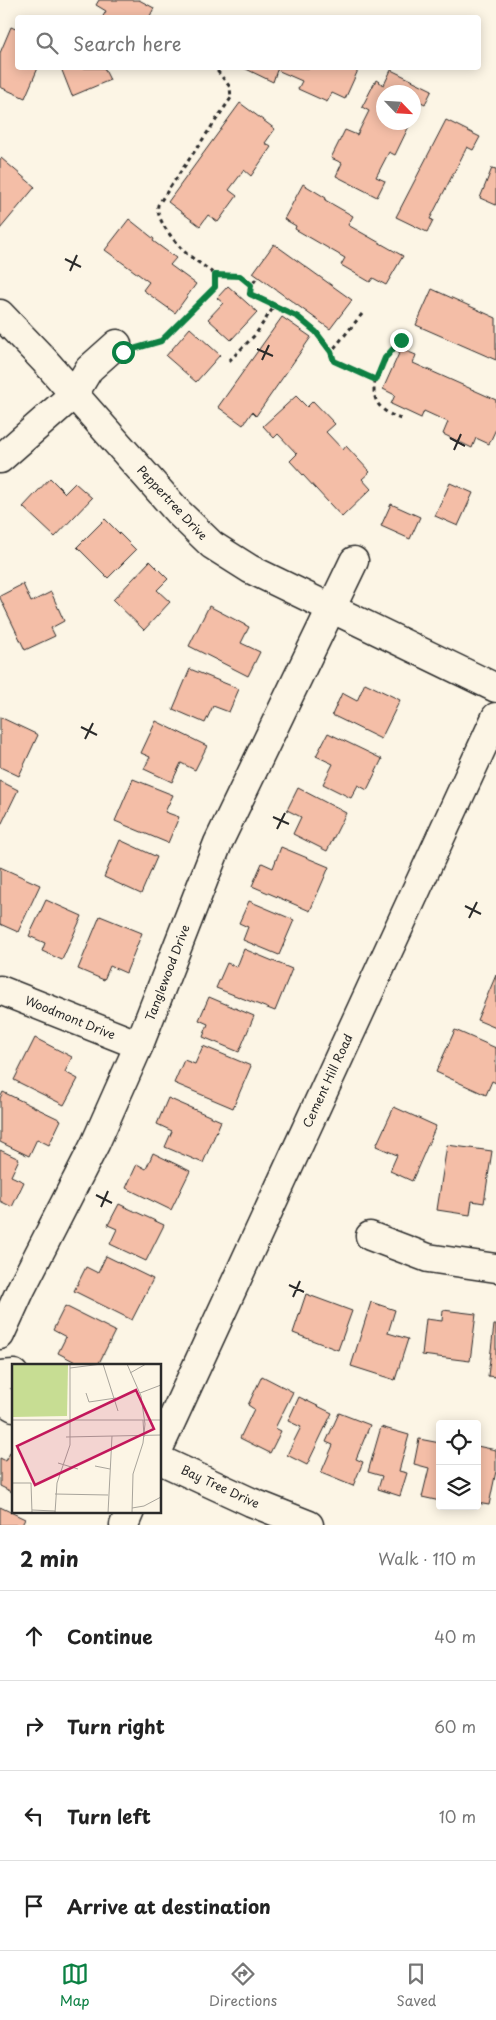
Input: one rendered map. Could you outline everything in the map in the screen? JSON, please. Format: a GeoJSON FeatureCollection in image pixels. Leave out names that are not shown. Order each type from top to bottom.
{"type":"FeatureCollection","features":[{"type":"Feature","properties":{"kind":"street","name":"Peppertree Drive"},"geometry":{"type":"LineString","coordinates":[[0,314],[74,394],[178,512],[212,545],[250,569],[496,688]]}},
{"type":"Feature","properties":{"kind":"street"},"geometry":{"type":"LineString","coordinates":[[0,459],[74,394],[102,383],[126,351]]}},
{"type":"Feature","properties":{"kind":"street","name":"Tanglewood Drive"},"geometry":{"type":"LineString","coordinates":[[0,1336],[21,1289],[95,1144],[139,1045],[218,843],[354,561]]}},
{"type":"Feature","properties":{"kind":"street","name":"Cement Hill Road"},"geometry":{"type":"LineString","coordinates":[[161,1444],[496,717]]}},
{"type":"Feature","properties":{"kind":"street","name":"Woodmont Drive"},"geometry":{"type":"LineString","coordinates":[[0,990],[139,1045]]}},
{"type":"Feature","properties":{"kind":"street"},"geometry":{"type":"LineString","coordinates":[[370,1236],[428,1258],[496,1268]]}},
{"type":"Feature","properties":{"kind":"street"},"geometry":{"type":"LineString","coordinates":[[0,1399],[12,1406]]}},
{"type":"Feature","properties":{"kind":"street","name":"Bay Tree Drive"},"geometry":{"type":"LineString","coordinates":[[161,1460],[251,1502],[309,1525]]}},
{"type":"Feature","properties":{"kind":"street"},"geometry":{"type":"LineString","coordinates":[[124,1525],[130,1512]]}},
{"type":"Feature","properties":{"kind":"path"},"geometry":{"type":"LineString","coordinates":[[217,70],[230,87],[231,98],[158,205],[157,210],[159,220],[186,253],[215,275],[240,276],[251,285]]}},
{"type":"Feature","properties":{"kind":"path"},"geometry":{"type":"LineString","coordinates":[[126,351],[161,341],[215,287],[215,275]]}},
{"type":"Feature","properties":{"kind":"path"},"geometry":{"type":"LineString","coordinates":[[256,279],[251,285],[250,294],[290,312],[316,332],[331,352],[334,361],[376,380]]}},
{"type":"Feature","properties":{"kind":"path"},"geometry":{"type":"LineString","coordinates":[[229,361],[255,335],[275,305]]}},
{"type":"Feature","properties":{"kind":"path"},"geometry":{"type":"LineString","coordinates":[[331,352],[362,314]]}},
{"type":"Feature","properties":{"kind":"path"},"geometry":{"type":"LineString","coordinates":[[401,340],[385,358],[376,380],[373,394],[375,401],[388,414],[401,419]]}},
{"type":"Feature","properties":{"kind":"building"},"geometry":{"type":"Polygon","coordinates":[[[99,0],[139,0],[154,8],[150,15],[104,15],[106,11],[96,5],[99,0]]]}},
{"type":"Feature","properties":{"kind":"building"},"geometry":{"type":"Polygon","coordinates":[[[11,27],[15,29],[15,70],[37,70],[25,98],[0,87],[0,53],[11,27]]]}},
{"type":"Feature","properties":{"kind":"building"},"geometry":{"type":"Polygon","coordinates":[[[62,70],[105,70],[110,80],[72,96],[62,70]]]}},
{"type":"Feature","properties":{"kind":"building"},"geometry":{"type":"Polygon","coordinates":[[[248,70],[277,70],[273,82],[248,70]]]}},
{"type":"Feature","properties":{"kind":"building"},"geometry":{"type":"Polygon","coordinates":[[[277,70],[358,70],[345,99],[332,93],[327,102],[298,89],[302,81],[277,70]]]}},
{"type":"Feature","properties":{"kind":"building"},"geometry":{"type":"Polygon","coordinates":[[[391,70],[432,90],[425,104],[421,102],[421,85],[384,85],[391,70]]]}},
{"type":"Feature","properties":{"kind":"building"},"geometry":{"type":"Polygon","coordinates":[[[376,80],[384,85],[376,85],[376,130],[407,130],[395,155],[389,152],[376,177],[385,181],[377,197],[336,176],[342,163],[331,158],[345,130],[357,135],[369,111],[362,107],[376,80]]]}},
{"type":"Feature","properties":{"kind":"building"},"geometry":{"type":"Polygon","coordinates":[[[240,103],[275,129],[265,143],[271,147],[251,176],[244,170],[229,190],[237,196],[218,222],[208,215],[200,226],[168,202],[240,103]]]}},
{"type":"Feature","properties":{"kind":"building"},"geometry":{"type":"Polygon","coordinates":[[[446,120],[480,137],[473,150],[467,147],[430,219],[433,220],[427,232],[396,217],[446,120]]]}},
{"type":"Feature","properties":{"kind":"building"},"geometry":{"type":"Polygon","coordinates":[[[1,158],[35,187],[0,229],[0,160],[1,158]]]}},
{"type":"Feature","properties":{"kind":"building"},"geometry":{"type":"Polygon","coordinates":[[[492,168],[496,169],[496,205],[480,198],[492,168]]]}},
{"type":"Feature","properties":{"kind":"building"},"geometry":{"type":"Polygon","coordinates":[[[303,184],[326,198],[325,200],[353,216],[348,225],[403,256],[386,285],[373,278],[370,282],[341,265],[345,258],[295,229],[296,226],[284,219],[303,184]]]}},
{"type":"Feature","properties":{"kind":"building"},"geometry":{"type":"Polygon","coordinates":[[[129,219],[154,239],[153,241],[176,258],[170,265],[196,284],[175,313],[143,290],[149,282],[105,250],[129,219]]]}},
{"type":"Feature","properties":{"kind":"building"},"geometry":{"type":"Polygon","coordinates":[[[274,244],[352,300],[330,329],[253,273],[274,244]]]}},
{"type":"Feature","properties":{"kind":"building"},"geometry":{"type":"Polygon","coordinates":[[[228,286],[257,312],[231,340],[208,319],[223,303],[217,298],[228,286]]]}},
{"type":"Feature","properties":{"kind":"building"},"geometry":{"type":"Polygon","coordinates":[[[432,289],[496,318],[496,360],[416,325],[432,289]]]}},
{"type":"Feature","properties":{"kind":"building"},"geometry":{"type":"Polygon","coordinates":[[[282,317],[311,337],[256,416],[252,412],[243,425],[218,407],[282,317]]]}},
{"type":"Feature","properties":{"kind":"building"},"geometry":{"type":"Polygon","coordinates":[[[190,328],[220,355],[196,382],[166,356],[190,328]]]}},
{"type":"Feature","properties":{"kind":"building"},"geometry":{"type":"Polygon","coordinates":[[[401,349],[416,355],[413,363],[496,400],[496,429],[489,444],[476,438],[472,448],[443,434],[448,422],[424,411],[421,418],[391,404],[395,395],[383,389],[401,349]]]}},
{"type":"Feature","properties":{"kind":"building"},"geometry":{"type":"Polygon","coordinates":[[[296,396],[307,407],[313,401],[335,424],[326,432],[343,450],[346,446],[370,472],[362,479],[371,489],[342,517],[290,461],[297,454],[278,434],[274,438],[263,426],[296,396]]]}},
{"type":"Feature","properties":{"kind":"building"},"geometry":{"type":"Polygon","coordinates":[[[50,478],[65,493],[75,483],[92,498],[55,537],[23,507],[50,478]]]}},
{"type":"Feature","properties":{"kind":"building"},"geometry":{"type":"Polygon","coordinates":[[[450,483],[473,493],[458,526],[435,516],[450,483]]]}},
{"type":"Feature","properties":{"kind":"building"},"geometry":{"type":"Polygon","coordinates":[[[391,504],[420,517],[410,539],[381,526],[391,504]]]}},
{"type":"Feature","properties":{"kind":"building"},"geometry":{"type":"Polygon","coordinates":[[[105,519],[136,550],[108,578],[77,547],[105,519]]]}},
{"type":"Feature","properties":{"kind":"building"},"geometry":{"type":"Polygon","coordinates":[[[150,561],[168,579],[157,590],[170,602],[144,630],[113,600],[150,561]]]}},
{"type":"Feature","properties":{"kind":"building"},"geometry":{"type":"Polygon","coordinates":[[[23,584],[31,602],[51,592],[64,621],[51,628],[55,636],[25,650],[0,598],[0,596],[23,584]]]}},
{"type":"Feature","properties":{"kind":"building"},"geometry":{"type":"Polygon","coordinates":[[[209,606],[249,627],[241,643],[260,652],[248,676],[189,646],[209,606]]]}},
{"type":"Feature","properties":{"kind":"building"},"geometry":{"type":"Polygon","coordinates":[[[190,669],[239,689],[229,712],[213,706],[205,723],[173,709],[190,669]]]}},
{"type":"Feature","properties":{"kind":"building"},"geometry":{"type":"Polygon","coordinates":[[[365,683],[400,700],[381,739],[332,715],[342,693],[357,701],[365,683]]]}},
{"type":"Feature","properties":{"kind":"building"},"geometry":{"type":"Polygon","coordinates":[[[0,717],[38,735],[19,776],[0,767],[0,717]]]}},
{"type":"Feature","properties":{"kind":"building"},"geometry":{"type":"Polygon","coordinates":[[[156,721],[207,746],[195,770],[181,763],[172,782],[144,769],[150,757],[141,753],[156,721]]]}},
{"type":"Feature","properties":{"kind":"building"},"geometry":{"type":"Polygon","coordinates":[[[328,733],[382,759],[367,790],[358,785],[351,798],[323,784],[333,764],[316,756],[328,733]]]}},
{"type":"Feature","properties":{"kind":"building"},"geometry":{"type":"Polygon","coordinates":[[[133,779],[173,795],[165,812],[179,817],[168,843],[115,821],[133,779]]]}},
{"type":"Feature","properties":{"kind":"building"},"geometry":{"type":"Polygon","coordinates":[[[0,781],[18,790],[1,825],[0,824],[0,781]]]}},
{"type":"Feature","properties":{"kind":"building"},"geometry":{"type":"Polygon","coordinates":[[[298,788],[346,813],[327,851],[293,834],[301,817],[287,810],[298,788]]]}},
{"type":"Feature","properties":{"kind":"building"},"geometry":{"type":"Polygon","coordinates":[[[120,840],[157,857],[141,894],[104,877],[120,840]]]}},
{"type":"Feature","properties":{"kind":"building"},"geometry":{"type":"Polygon","coordinates":[[[281,847],[329,867],[310,911],[252,886],[262,863],[273,868],[281,847]]]}},
{"type":"Feature","properties":{"kind":"building"},"geometry":{"type":"Polygon","coordinates":[[[0,867],[40,885],[18,932],[0,924],[0,867]]]}},
{"type":"Feature","properties":{"kind":"building"},"geometry":{"type":"Polygon","coordinates":[[[46,900],[82,916],[62,960],[42,951],[45,943],[29,936],[46,900]]]}},
{"type":"Feature","properties":{"kind":"building"},"geometry":{"type":"Polygon","coordinates":[[[249,901],[294,920],[279,955],[243,940],[248,927],[239,923],[249,901]]]}},
{"type":"Feature","properties":{"kind":"building"},"geometry":{"type":"Polygon","coordinates":[[[100,916],[142,933],[126,973],[110,966],[104,980],[78,969],[100,916]]]}},
{"type":"Feature","properties":{"kind":"building"},"geometry":{"type":"Polygon","coordinates":[[[244,949],[292,969],[275,1011],[216,988],[227,963],[237,967],[244,949]]]}},
{"type":"Feature","properties":{"kind":"building"},"geometry":{"type":"Polygon","coordinates":[[[496,975],[496,1028],[477,1020],[496,975]]]}},
{"type":"Feature","properties":{"kind":"building"},"geometry":{"type":"Polygon","coordinates":[[[209,997],[254,1016],[239,1052],[203,1037],[208,1024],[199,1020],[209,997]]]}},
{"type":"Feature","properties":{"kind":"building"},"geometry":{"type":"Polygon","coordinates":[[[455,1030],[496,1048],[496,1083],[492,1081],[486,1095],[436,1072],[455,1030]]]}},
{"type":"Feature","properties":{"kind":"building"},"geometry":{"type":"Polygon","coordinates":[[[35,1038],[72,1057],[65,1072],[78,1079],[64,1105],[14,1080],[35,1038]]]}},
{"type":"Feature","properties":{"kind":"building"},"geometry":{"type":"Polygon","coordinates":[[[203,1046],[251,1066],[233,1108],[174,1083],[184,1060],[195,1064],[203,1046]]]}},
{"type":"Feature","properties":{"kind":"building"},"geometry":{"type":"Polygon","coordinates":[[[3,1092],[61,1120],[49,1145],[37,1139],[29,1156],[0,1142],[0,1098],[3,1092]]]}},
{"type":"Feature","properties":{"kind":"building"},"geometry":{"type":"Polygon","coordinates":[[[168,1098],[221,1121],[203,1163],[165,1147],[172,1131],[157,1124],[168,1098]]]}},
{"type":"Feature","properties":{"kind":"building"},"geometry":{"type":"Polygon","coordinates":[[[394,1107],[436,1126],[412,1181],[390,1171],[397,1155],[376,1146],[394,1107]]]}},
{"type":"Feature","properties":{"kind":"building"},"geometry":{"type":"Polygon","coordinates":[[[447,1145],[492,1151],[484,1203],[472,1201],[470,1215],[437,1210],[447,1145]]]}},
{"type":"Feature","properties":{"kind":"building"},"geometry":{"type":"Polygon","coordinates":[[[0,1150],[19,1159],[11,1176],[24,1182],[12,1207],[0,1201],[0,1150]]]}},
{"type":"Feature","properties":{"kind":"building"},"geometry":{"type":"Polygon","coordinates":[[[153,1153],[190,1171],[171,1210],[126,1188],[137,1164],[146,1169],[153,1153]]]}},
{"type":"Feature","properties":{"kind":"building"},"geometry":{"type":"Polygon","coordinates":[[[119,1204],[164,1225],[146,1261],[110,1244],[117,1229],[108,1225],[119,1204]]]}},
{"type":"Feature","properties":{"kind":"building"},"geometry":{"type":"Polygon","coordinates":[[[106,1256],[153,1279],[132,1320],[74,1291],[86,1267],[98,1273],[106,1256]]]}},
{"type":"Feature","properties":{"kind":"building"},"geometry":{"type":"Polygon","coordinates":[[[306,1294],[352,1311],[338,1350],[293,1333],[306,1294]]]}},
{"type":"Feature","properties":{"kind":"building"},"geometry":{"type":"Polygon","coordinates":[[[371,1302],[395,1310],[388,1333],[408,1339],[395,1380],[351,1366],[371,1302]]]}},
{"type":"Feature","properties":{"kind":"building"},"geometry":{"type":"Polygon","coordinates":[[[65,1306],[115,1331],[98,1364],[79,1364],[58,1353],[66,1337],[53,1330],[65,1306]]]}},
{"type":"Feature","properties":{"kind":"building"},"geometry":{"type":"Polygon","coordinates":[[[443,1310],[476,1314],[470,1361],[422,1355],[426,1319],[442,1321],[443,1310]]]}},
{"type":"Feature","properties":{"kind":"building"},"geometry":{"type":"Polygon","coordinates":[[[494,1325],[496,1325],[496,1377],[488,1376],[494,1325]]]}},
{"type":"Feature","properties":{"kind":"building"},"geometry":{"type":"Polygon","coordinates":[[[262,1376],[293,1392],[275,1428],[281,1431],[270,1453],[240,1438],[254,1409],[248,1405],[262,1376]]]}},
{"type":"Feature","properties":{"kind":"building"},"geometry":{"type":"Polygon","coordinates":[[[299,1397],[332,1413],[307,1465],[287,1455],[301,1427],[288,1421],[299,1397]]]}},
{"type":"Feature","properties":{"kind":"building"},"geometry":{"type":"Polygon","coordinates":[[[339,1413],[370,1425],[356,1459],[363,1462],[353,1486],[321,1473],[333,1445],[326,1442],[339,1413]]]}},
{"type":"Feature","properties":{"kind":"building"},"geometry":{"type":"Polygon","coordinates":[[[381,1427],[409,1435],[399,1471],[407,1473],[400,1496],[378,1489],[382,1476],[368,1472],[381,1427]]]}},
{"type":"Feature","properties":{"kind":"building"},"geometry":{"type":"Polygon","coordinates":[[[419,1439],[436,1442],[436,1500],[422,1497],[429,1468],[414,1464],[419,1439]]]}},
{"type":"Feature","properties":{"kind":"building"},"geometry":{"type":"Polygon","coordinates":[[[481,1447],[496,1450],[496,1471],[489,1505],[481,1504],[481,1447]]]}},
{"type":"Feature","properties":{"kind":"building"},"geometry":{"type":"Polygon","coordinates":[[[12,1449],[12,1492],[0,1486],[0,1458],[6,1461],[12,1449]]]}},
{"type":"Feature","properties":{"kind":"building"},"geometry":{"type":"Polygon","coordinates":[[[0,1507],[25,1519],[22,1525],[0,1525],[0,1507]]]}},
{"type":"Feature","properties":{"kind":"route"},"geometry":{"type":"LineString","coordinates":[[123,352],[161,341],[215,287],[215,275],[240,276],[251,285],[249,289],[250,294],[290,312],[316,332],[331,352],[331,357],[334,361],[376,380],[385,358],[401,340]]}}]}
